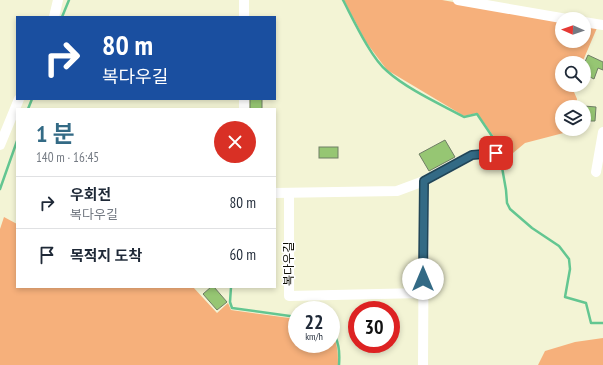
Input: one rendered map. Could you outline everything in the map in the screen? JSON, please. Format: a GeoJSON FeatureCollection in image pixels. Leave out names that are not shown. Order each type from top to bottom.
{"type":"FeatureCollection","features":[{"type":"Feature","properties":{"kind":"street"},"geometry":{"type":"LineString","coordinates":[[54,16],[58,0]]}},
{"type":"Feature","properties":{"kind":"street"},"geometry":{"type":"LineString","coordinates":[[244,0],[244,16]]}},
{"type":"Feature","properties":{"kind":"street"},"geometry":{"type":"LineString","coordinates":[[458,0],[555,17]]}},
{"type":"Feature","properties":{"kind":"street"},"geometry":{"type":"LineString","coordinates":[[591,23],[603,25]]}},
{"type":"Feature","properties":{"kind":"street"},"geometry":{"type":"LineString","coordinates":[[0,145],[19,100]]}},
{"type":"Feature","properties":{"kind":"street"},"geometry":{"type":"LineString","coordinates":[[596,172],[603,132]]}},
{"type":"Feature","properties":{"kind":"street"},"geometry":{"type":"LineString","coordinates":[[276,193],[397,191],[424,181],[472,155],[496,153]]}},
{"type":"Feature","properties":{"kind":"street"},"geometry":{"type":"LineString","coordinates":[[423,365],[424,181]]}},
{"type":"Feature","properties":{"kind":"street","name":"복다우길"},"geometry":{"type":"LineString","coordinates":[[289,193],[289,296],[423,293]]}},
{"type":"Feature","properties":{"kind":"shaded area"},"geometry":{"type":"Polygon","coordinates":[[[344,0],[442,0],[555,20],[555,48],[588,48],[585,56],[555,56],[555,92],[574,92],[577,99],[555,100],[555,135],[525,143],[513,153],[496,150],[500,145],[477,113],[464,116],[387,70],[366,42],[344,0]]]}},
{"type":"Feature","properties":{"kind":"shaded area"},"geometry":{"type":"Polygon","coordinates":[[[591,27],[597,28],[591,42],[591,27]]]}},
{"type":"Feature","properties":{"kind":"shaded area"},"geometry":{"type":"Polygon","coordinates":[[[4,217],[16,223],[16,288],[194,288],[217,313],[228,303],[231,310],[288,318],[288,353],[338,353],[338,365],[0,365],[0,229],[4,217]]]}},
{"type":"Feature","properties":{"kind":"shaded area"},"geometry":{"type":"Polygon","coordinates":[[[603,338],[603,365],[538,365],[545,351],[575,342],[603,338]]]}},
{"type":"Feature","properties":{"kind":"building"},"geometry":{"type":"Polygon","coordinates":[[[591,56],[603,62],[603,70],[598,68],[594,79],[591,78],[591,56]]]}},
{"type":"Feature","properties":{"kind":"building"},"geometry":{"type":"Polygon","coordinates":[[[250,100],[262,100],[262,108],[250,108],[250,100]]]}},
{"type":"Feature","properties":{"kind":"building"},"geometry":{"type":"Polygon","coordinates":[[[591,107],[596,107],[595,121],[591,121],[591,107]]]}},
{"type":"Feature","properties":{"kind":"building"},"geometry":{"type":"Polygon","coordinates":[[[445,140],[455,157],[429,171],[419,154],[445,140]]]}},
{"type":"Feature","properties":{"kind":"building"},"geometry":{"type":"Polygon","coordinates":[[[319,147],[338,147],[338,158],[319,158],[319,147]]]}},
{"type":"Feature","properties":{"kind":"building"},"geometry":{"type":"Polygon","coordinates":[[[210,288],[215,288],[227,302],[217,310],[203,294],[210,288]]]}},
{"type":"Feature","properties":{"kind":"waterway"},"geometry":{"type":"LineString","coordinates":[[62,16],[69,0]]}},
{"type":"Feature","properties":{"kind":"waterway"},"geometry":{"type":"LineString","coordinates":[[343,0],[369,48],[387,71],[414,90],[464,117],[477,114],[498,145]]}},
{"type":"Feature","properties":{"kind":"waterway"},"geometry":{"type":"LineString","coordinates":[[28,108],[32,100]]}},
{"type":"Feature","properties":{"kind":"waterway"},"geometry":{"type":"LineString","coordinates":[[0,189],[16,144]]}},
{"type":"Feature","properties":{"kind":"waterway"},"geometry":{"type":"LineString","coordinates":[[500,156],[507,203],[510,209],[532,228],[559,246],[569,259],[570,269],[565,297],[586,303],[591,323],[603,323]]}},
{"type":"Feature","properties":{"kind":"waterway"},"geometry":{"type":"LineString","coordinates":[[231,288],[230,302],[232,308],[288,316]]}},
{"type":"Feature","properties":{"kind":"waterway"},"geometry":{"type":"LineString","coordinates":[[339,353],[339,365]]}},
{"type":"Feature","properties":{"kind":"route"},"geometry":{"type":"LineString","coordinates":[[423,279],[424,181],[472,155],[496,153]]}}]}
